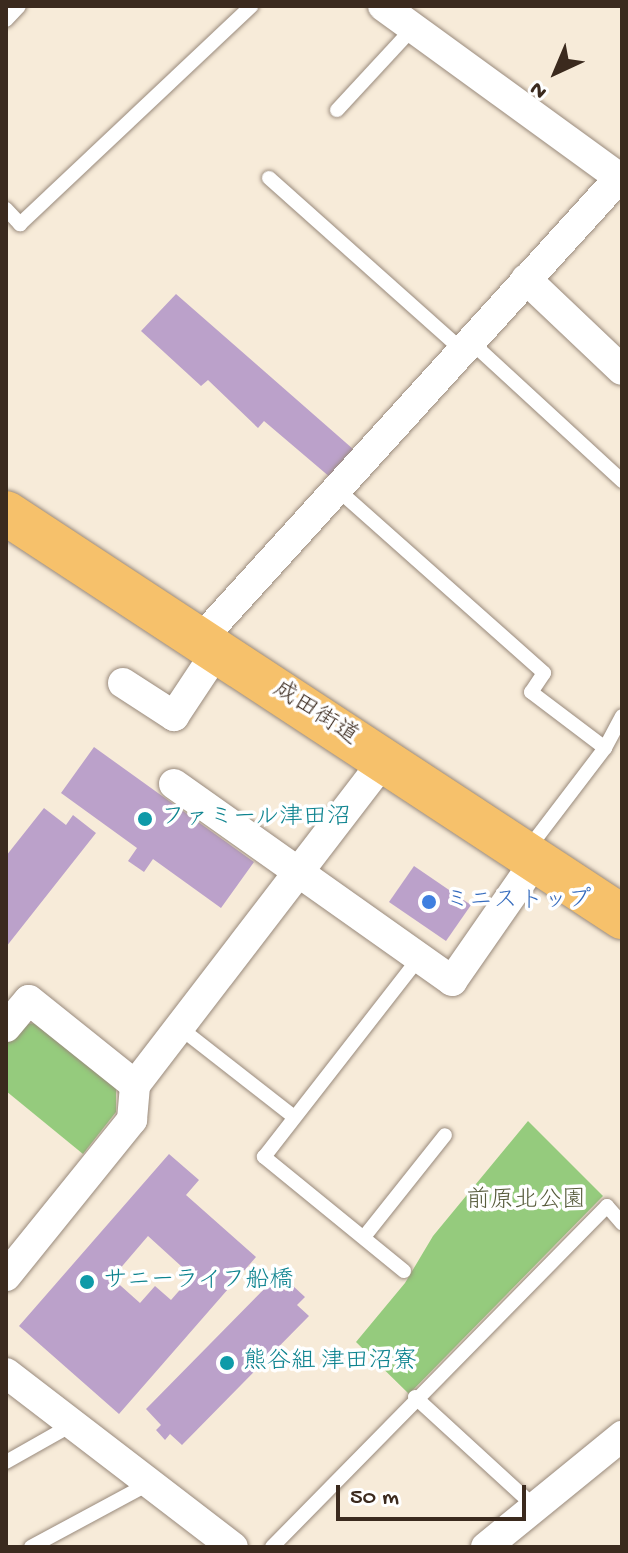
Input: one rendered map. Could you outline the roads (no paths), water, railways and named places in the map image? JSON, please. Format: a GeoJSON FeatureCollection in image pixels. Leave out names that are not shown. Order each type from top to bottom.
{"type":"FeatureCollection","features":[{"type":"Feature","properties":{"kind":"highway","name":"成田街道"},"geometry":{"type":"LineString","coordinates":[[6,513],[622,917]]}},
{"type":"Feature","properties":{"kind":"street"},"geometry":{"type":"LineString","coordinates":[[123,683],[174,716],[209,645],[337,489],[620,176],[383,6]]}},
{"type":"Feature","properties":{"kind":"street"},"geometry":{"type":"LineString","coordinates":[[526,279],[622,370]]}},
{"type":"Feature","properties":{"kind":"street"},"geometry":{"type":"LineString","coordinates":[[6,1276],[132,1120],[135,1085],[385,759]]}},
{"type":"Feature","properties":{"kind":"street"},"geometry":{"type":"LineString","coordinates":[[174,784],[452,981],[530,857]]}},
{"type":"Feature","properties":{"kind":"street"},"geometry":{"type":"LineString","coordinates":[[6,1027],[29,1000],[135,1085]]}},
{"type":"Feature","properties":{"kind":"street"},"geometry":{"type":"LineString","coordinates":[[11,1385],[75,1423],[154,1481],[233,1547]]}},
{"type":"Feature","properties":{"kind":"street"},"geometry":{"type":"LineString","coordinates":[[486,1547],[622,1436]]}},
{"type":"Feature","properties":{"kind":"lane"},"geometry":{"type":"LineString","coordinates":[[6,20],[19,6]]}},
{"type":"Feature","properties":{"kind":"lane"},"geometry":{"type":"LineString","coordinates":[[6,209],[20,224],[251,6]]}},
{"type":"Feature","properties":{"kind":"lane"},"geometry":{"type":"LineString","coordinates":[[337,110],[413,28]]}},
{"type":"Feature","properties":{"kind":"lane"},"geometry":{"type":"LineString","coordinates":[[269,178],[622,481]]}},
{"type":"Feature","properties":{"kind":"lane"},"geometry":{"type":"LineString","coordinates":[[337,489],[544,673],[531,692],[605,748]]}},
{"type":"Feature","properties":{"kind":"lane"},"geometry":{"type":"LineString","coordinates":[[530,857],[605,748],[622,716]]}},
{"type":"Feature","properties":{"kind":"lane"},"geometry":{"type":"LineString","coordinates":[[404,1271],[264,1157],[418,959]]}},
{"type":"Feature","properties":{"kind":"lane"},"geometry":{"type":"LineString","coordinates":[[179,1027],[294,1117]]}},
{"type":"Feature","properties":{"kind":"lane"},"geometry":{"type":"LineString","coordinates":[[364,1237],[445,1135]]}},
{"type":"Feature","properties":{"kind":"lane"},"geometry":{"type":"LineString","coordinates":[[272,1547],[415,1397],[607,1206],[622,1223]]}},
{"type":"Feature","properties":{"kind":"lane"},"geometry":{"type":"LineString","coordinates":[[415,1397],[535,1507]]}},
{"type":"Feature","properties":{"kind":"lane"},"geometry":{"type":"LineString","coordinates":[[6,1462],[75,1423]]}},
{"type":"Feature","properties":{"kind":"lane"},"geometry":{"type":"LineString","coordinates":[[31,1547],[154,1481]]}},
{"type":"Feature","properties":{"kind":"place","name":"ファミール津田沼"},"geometry":{"type":"Point","coordinates":[145,819]}},
{"type":"Feature","properties":{"kind":"place","name":"ミニストップ"},"geometry":{"type":"Point","coordinates":[429,902]}},
{"type":"Feature","properties":{"kind":"place","name":"サニーライフ船橋"},"geometry":{"type":"Point","coordinates":[87,1282]}},
{"type":"Feature","properties":{"kind":"place","name":"熊谷組 津田沼寮"},"geometry":{"type":"Point","coordinates":[227,1363]}},
{"type":"Feature","properties":{"kind":"park label","name":"前原北公園"},"geometry":{"type":"Point","coordinates":[526,1202]}}]}
